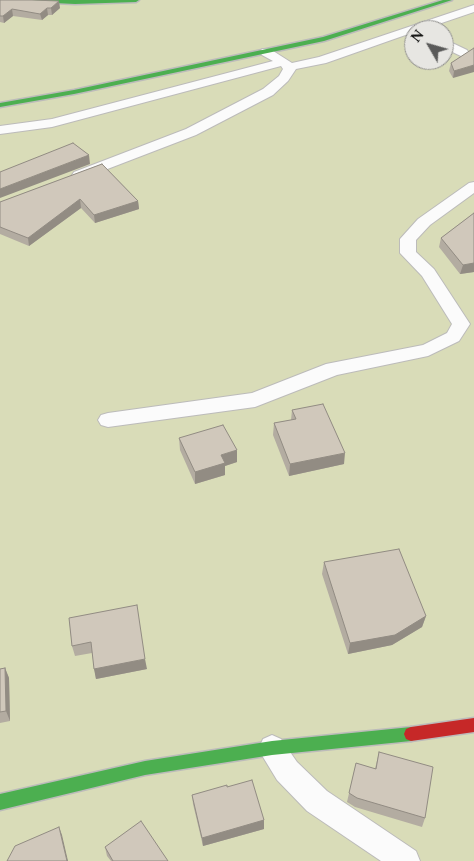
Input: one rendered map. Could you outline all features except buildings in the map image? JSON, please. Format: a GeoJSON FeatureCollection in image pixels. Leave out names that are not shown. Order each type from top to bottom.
{"type":"FeatureCollection","features":[{"type":"Feature","properties":{"kind":"street"},"geometry":{"type":"LineString","coordinates":[[33,0],[75,2],[136,0]]}},
{"type":"Feature","properties":{"kind":"street"},"geometry":{"type":"LineString","coordinates":[[0,105],[74,92],[324,39],[449,0]]}},
{"type":"Feature","properties":{"kind":"street"},"geometry":{"type":"LineString","coordinates":[[0,802],[145,768],[272,748],[416,734],[474,724]]}},
{"type":"Feature","properties":{"kind":"lane"},"geometry":{"type":"LineString","coordinates":[[441,20],[474,8]]}},
{"type":"Feature","properties":{"kind":"lane"},"geometry":{"type":"LineString","coordinates":[[0,130],[52,123],[94,113],[138,99],[286,64],[322,60],[404,33]]}},
{"type":"Feature","properties":{"kind":"lane"},"geometry":{"type":"LineString","coordinates":[[454,48],[463,53]]}},
{"type":"Feature","properties":{"kind":"lane"},"geometry":{"type":"LineString","coordinates":[[70,179],[191,132],[268,92],[284,78],[290,68],[266,52]]}},
{"type":"Feature","properties":{"kind":"lane"},"geometry":{"type":"LineString","coordinates":[[108,420],[255,400],[334,369],[428,350],[453,337],[461,324],[428,273],[408,253],[408,239],[424,222],[474,186]]}},
{"type":"Feature","properties":{"kind":"lane"},"geometry":{"type":"LineString","coordinates":[[272,748],[287,771],[316,801],[406,861]]}},
{"type":"Feature","properties":{"kind":"green space"},"geometry":{"type":"Polygon","coordinates":[[[0,0],[474,0],[474,861],[0,861],[0,0]]]}},
{"type":"Feature","properties":{"kind":"traffic: fast"},"geometry":{"type":"LineString","coordinates":[[33,0],[75,2],[136,0]]}},
{"type":"Feature","properties":{"kind":"traffic: fast"},"geometry":{"type":"LineString","coordinates":[[0,105],[74,92],[324,39],[449,0]]}},
{"type":"Feature","properties":{"kind":"traffic: fast"},"geometry":{"type":"LineString","coordinates":[[0,802],[145,768],[272,748],[411,734]]}},
{"type":"Feature","properties":{"kind":"traffic: jam"},"geometry":{"type":"LineString","coordinates":[[411,734],[474,725]]}}]}
